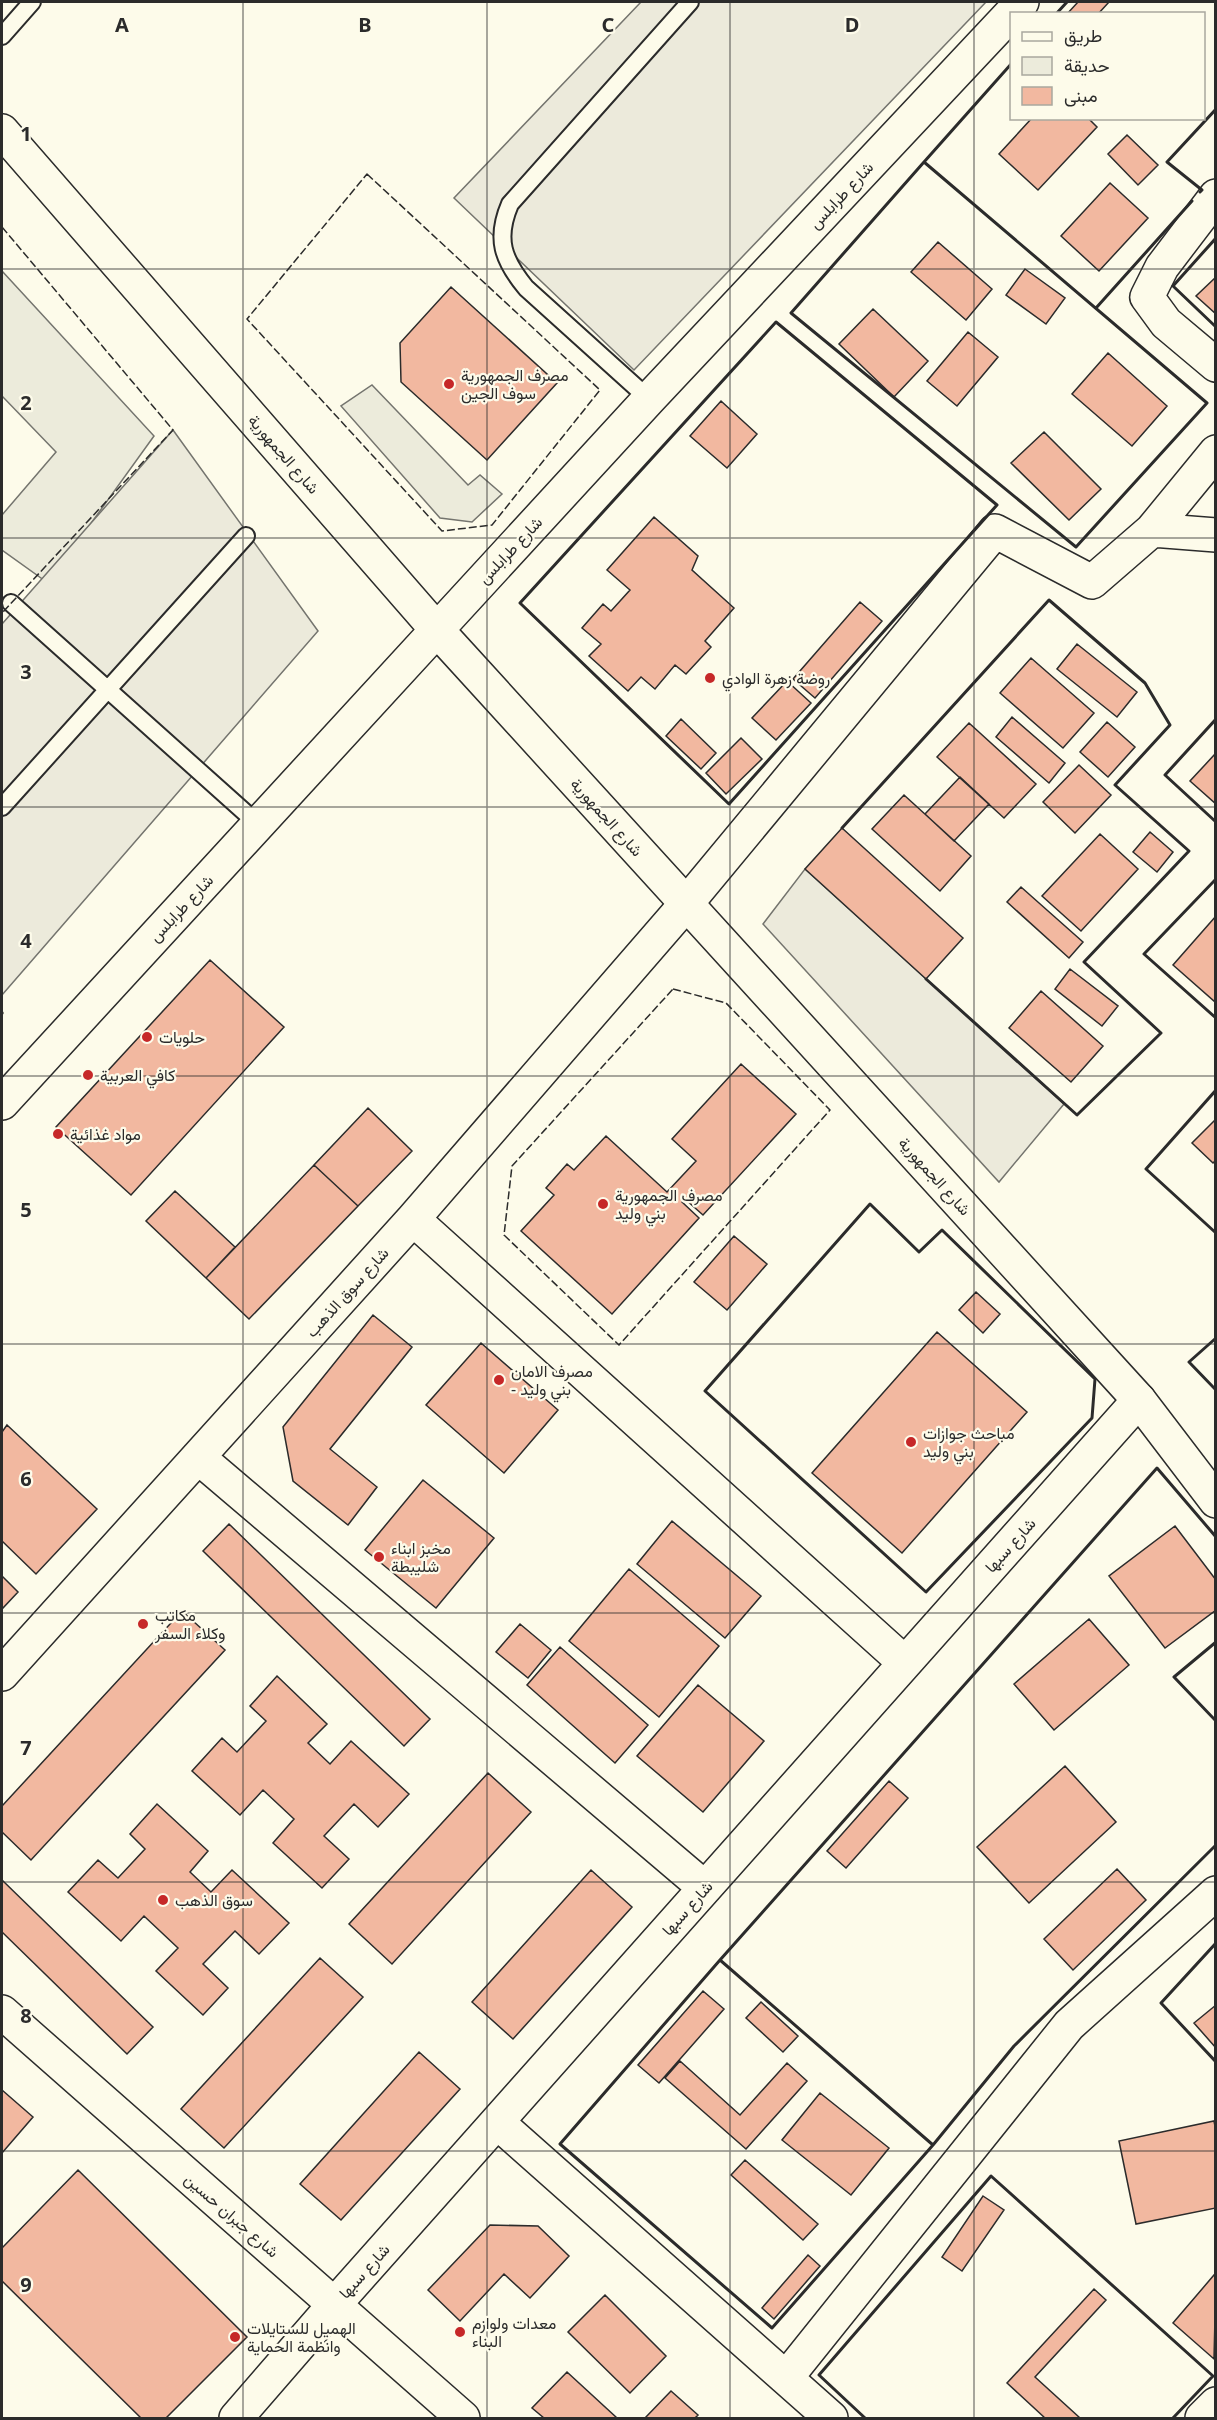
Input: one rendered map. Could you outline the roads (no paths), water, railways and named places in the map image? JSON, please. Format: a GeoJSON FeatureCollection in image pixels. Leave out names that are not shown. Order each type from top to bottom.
{"type":"FeatureCollection","features":[{"type":"Feature","properties":{"kind":"street","name":"شارع طرابلس"},"geometry":{"type":"LineString","coordinates":[[2,1103],[650,399],[1010,15]]}},
{"type":"Feature","properties":{"kind":"street","name":"شارع الجمهورية"},"geometry":{"type":"LineString","coordinates":[[2,130],[437,630],[1139,1400],[1215,1501]]}},
{"type":"Feature","properties":{"kind":"street"},"geometry":{"type":"LineString","coordinates":[[1215,196],[1162,267],[1147,297],[1166,323],[1215,364]]}},
{"type":"Feature","properties":{"kind":"street"},"geometry":{"type":"LineString","coordinates":[[1152,530],[1215,452]]}},
{"type":"Feature","properties":{"kind":"street"},"geometry":{"type":"LineString","coordinates":[[1152,530],[1215,535]]}},
{"type":"Feature","properties":{"kind":"street","name":"شارع سوق الذهب"},"geometry":{"type":"LineString","coordinates":[[2,1674],[413,1220],[686,904],[995,531],[1092,582],[1152,530]]}},
{"type":"Feature","properties":{"kind":"street"},"geometry":{"type":"LineString","coordinates":[[413,1220],[905,1663]]}},
{"type":"Feature","properties":{"kind":"street","name":"شارع سبها"},"geometry":{"type":"LineString","coordinates":[[236,2418],[496,2122],[1139,1400]]}},
{"type":"Feature","properties":{"kind":"street"},"geometry":{"type":"LineString","coordinates":[[198,1457],[705,1888]]}},
{"type":"Feature","properties":{"kind":"street"},"geometry":{"type":"LineString","coordinates":[[786,2378],[1069,2025],[1215,1893]]}},
{"type":"Feature","properties":{"kind":"street","name":"شارع جبران حسين"},"geometry":{"type":"LineString","coordinates":[[2,2012],[463,2418]]}},
{"type":"Feature","properties":{"kind":"street"},"geometry":{"type":"LineString","coordinates":[[2,2020],[35,2042]]}},
{"type":"Feature","properties":{"kind":"street"},"geometry":{"type":"LineString","coordinates":[[496,2122],[831,2418]]}},
{"type":"Feature","properties":{"kind":"street"},"geometry":{"type":"LineString","coordinates":[[1202,2418],[1215,2404]]}},
{"type":"Feature","properties":{"kind":"lane"},"geometry":{"type":"LineString","coordinates":[[2,36],[32,2]]}},
{"type":"Feature","properties":{"kind":"lane"},"geometry":{"type":"LineString","coordinates":[[650,399],[525,288],[513,273],[505,256],[501,238],[503,221],[510,204],[690,2]]}},
{"type":"Feature","properties":{"kind":"lane"},"geometry":{"type":"LineString","coordinates":[[2,807],[246,536]]}},
{"type":"Feature","properties":{"kind":"lane"},"geometry":{"type":"LineString","coordinates":[[11,603],[258,824]]}},
{"type":"Feature","properties":{"kind":"place","name":"مصرف الجمهورية سوف الجين"},"geometry":{"type":"Point","coordinates":[449,384]}},
{"type":"Feature","properties":{"kind":"place","name":"روضة زهرة الوادي"},"geometry":{"type":"Point","coordinates":[710,678]}},
{"type":"Feature","properties":{"kind":"place","name":"حلويات"},"geometry":{"type":"Point","coordinates":[147,1037]}},
{"type":"Feature","properties":{"kind":"place","name":"كافي العربية"},"geometry":{"type":"Point","coordinates":[88,1075]}},
{"type":"Feature","properties":{"kind":"place","name":"مواد غذائية"},"geometry":{"type":"Point","coordinates":[58,1134]}},
{"type":"Feature","properties":{"kind":"place","name":"مصرف الجمهورية بني وليد"},"geometry":{"type":"Point","coordinates":[603,1204]}},
{"type":"Feature","properties":{"kind":"place","name":"مصرف الامان - بني وليد"},"geometry":{"type":"Point","coordinates":[499,1380]}},
{"type":"Feature","properties":{"kind":"place","name":"مباحث جوازات بني وليد"},"geometry":{"type":"Point","coordinates":[911,1442]}},
{"type":"Feature","properties":{"kind":"place","name":"مخبز ابناء شليبطة"},"geometry":{"type":"Point","coordinates":[379,1557]}},
{"type":"Feature","properties":{"kind":"place","name":"مكاتب وكلاء السفر"},"geometry":{"type":"Point","coordinates":[143,1624]}},
{"type":"Feature","properties":{"kind":"place","name":"سوق الذهب"},"geometry":{"type":"Point","coordinates":[163,1900]}},
{"type":"Feature","properties":{"kind":"place","name":"معدات ولوازم البناء"},"geometry":{"type":"Point","coordinates":[460,2332]}},
{"type":"Feature","properties":{"kind":"place","name":"الهميل للستايلات وانظمة الحماية"},"geometry":{"type":"Point","coordinates":[235,2337]}}]}
